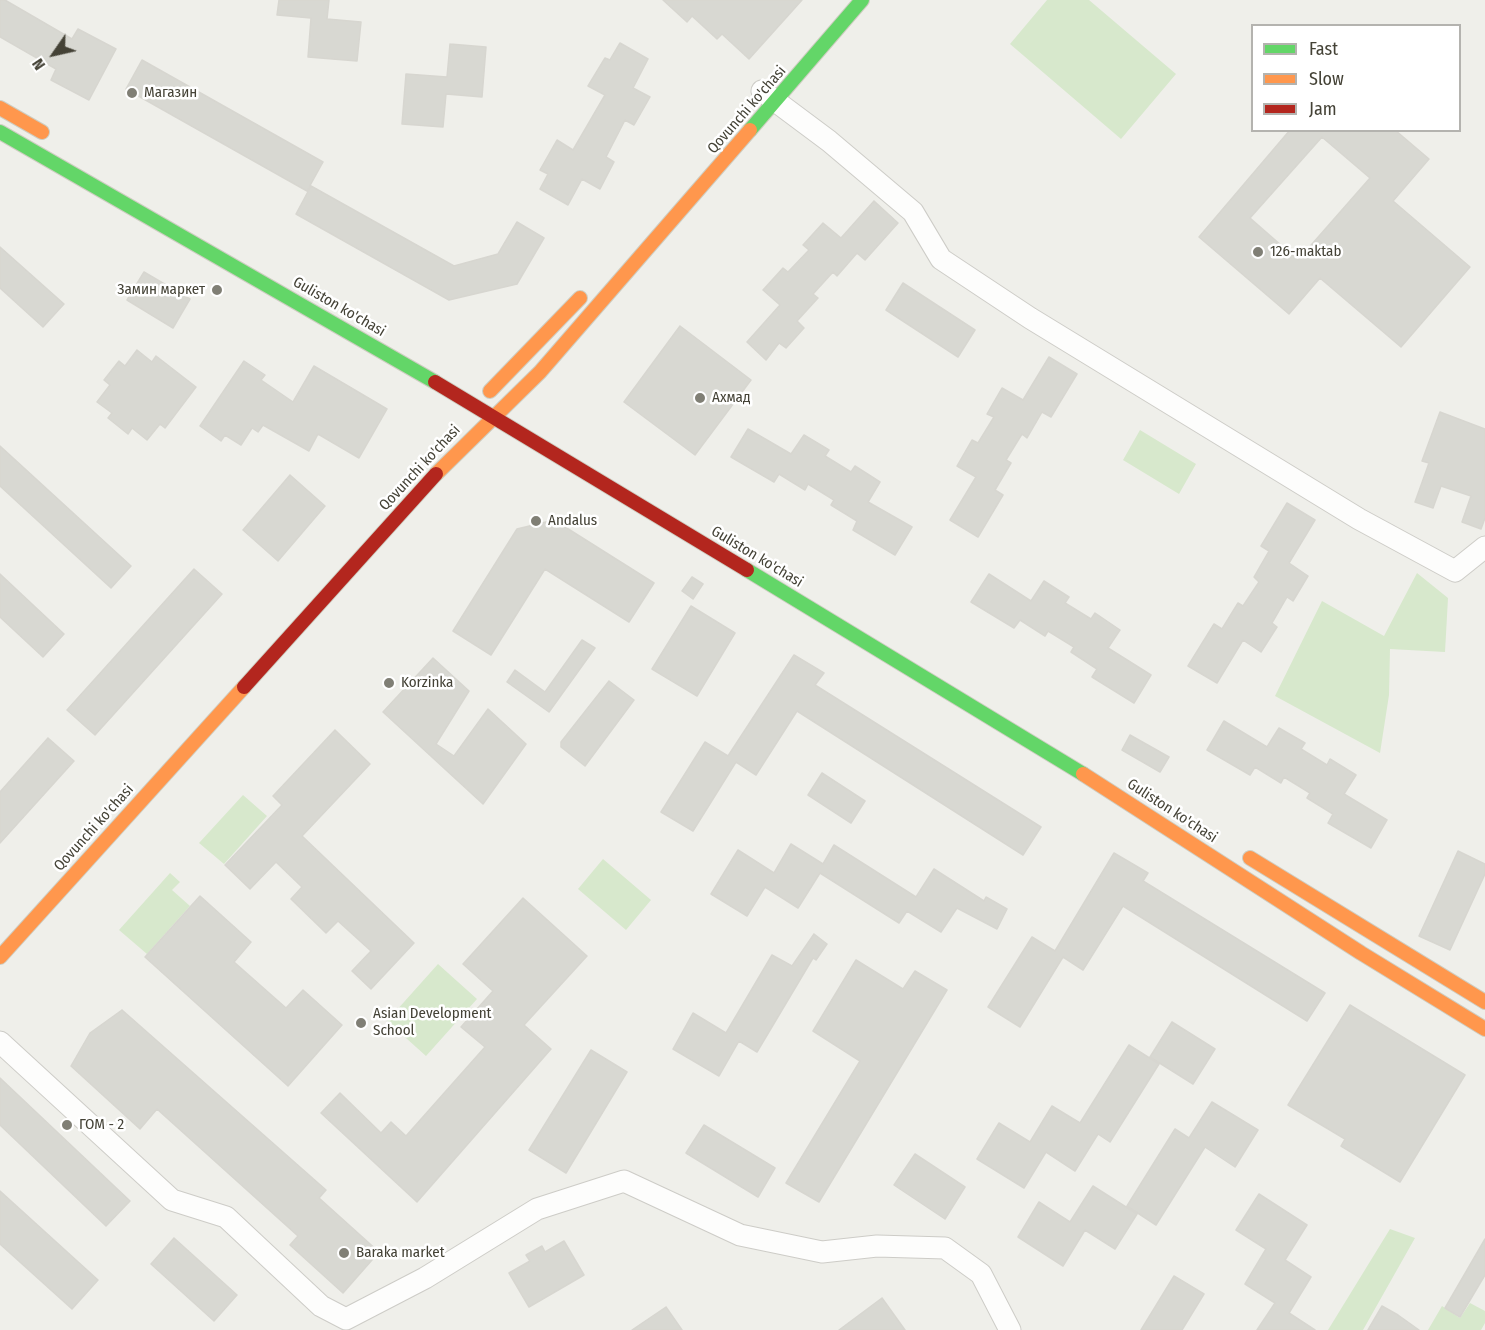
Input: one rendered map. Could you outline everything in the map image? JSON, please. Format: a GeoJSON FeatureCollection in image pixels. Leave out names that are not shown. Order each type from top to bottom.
{"type":"FeatureCollection","features":[{"type":"Feature","properties":{"kind":"main road","name":"Qovunchi ko'chasi"},"geometry":{"type":"LineString","coordinates":[[0,957],[450,458],[494,417],[513,405],[765,93],[862,0]]}},
{"type":"Feature","properties":{"kind":"main road"},"geometry":{"type":"LineString","coordinates":[[0,108],[58,142]]}},
{"type":"Feature","properties":{"kind":"main road","name":"Guliston ko'chasi"},"geometry":{"type":"LineString","coordinates":[[0,132],[494,417],[1107,789],[1380,966],[1485,1029]]}},
{"type":"Feature","properties":{"kind":"main road","name":"Qovunchi ko'chasi"},"geometry":{"type":"LineString","coordinates":[[461,418],[485,389],[587,291]]}},
{"type":"Feature","properties":{"kind":"main road"},"geometry":{"type":"LineString","coordinates":[[485,389],[513,405]]}},
{"type":"Feature","properties":{"kind":"main road"},"geometry":{"type":"LineString","coordinates":[[485,389],[494,417]]}},
{"type":"Feature","properties":{"kind":"main road","name":"Guliston ko'chasi"},"geometry":{"type":"LineString","coordinates":[[1234,848],[1485,1002]]}},
{"type":"Feature","properties":{"kind":"street"},"geometry":{"type":"LineString","coordinates":[[765,93],[829,141],[913,212],[941,259],[1030,318],[1359,519],[1455,571],[1485,547]]}},
{"type":"Feature","properties":{"kind":"street"},"geometry":{"type":"LineString","coordinates":[[0,1042],[172,1200],[226,1216],[321,1306],[346,1319],[425,1278],[537,1209],[624,1181],[740,1235],[822,1252],[877,1246],[945,1248],[981,1274],[1010,1330]]}},
{"type":"Feature","properties":{"kind":"green space"},"geometry":{"type":"Polygon","coordinates":[[[1047,0],[1089,0],[1176,74],[1121,139],[1010,44],[1047,0]]]}},
{"type":"Feature","properties":{"kind":"green space"},"geometry":{"type":"Polygon","coordinates":[[[1140,430],[1196,464],[1179,494],[1123,460],[1140,430]]]}},
{"type":"Feature","properties":{"kind":"green space"},"geometry":{"type":"Polygon","coordinates":[[[1417,573],[1448,598],[1445,652],[1390,649],[1389,695],[1380,753],[1275,696],[1322,601],[1384,636],[1417,573]]]}},
{"type":"Feature","properties":{"kind":"green space"},"geometry":{"type":"Polygon","coordinates":[[[243,795],[267,816],[224,864],[199,843],[243,795]]]}},
{"type":"Feature","properties":{"kind":"green space"},"geometry":{"type":"Polygon","coordinates":[[[603,859],[651,900],[626,930],[578,889],[603,859]]]}},
{"type":"Feature","properties":{"kind":"green space"},"geometry":{"type":"Polygon","coordinates":[[[170,873],[180,882],[172,890],[190,906],[147,954],[119,930],[170,873]]]}},
{"type":"Feature","properties":{"kind":"green space"},"geometry":{"type":"Polygon","coordinates":[[[438,964],[477,999],[426,1056],[387,1021],[438,964]]]}},
{"type":"Feature","properties":{"kind":"green space"},"geometry":{"type":"Polygon","coordinates":[[[1390,1229],[1415,1238],[1363,1330],[1328,1330],[1390,1229]]]}},
{"type":"Feature","properties":{"kind":"green space"},"geometry":{"type":"Polygon","coordinates":[[[1470,1303],[1485,1311],[1485,1323],[1481,1330],[1428,1330],[1442,1306],[1460,1318],[1470,1303]]]}},
{"type":"Feature","properties":{"kind":"building"},"geometry":{"type":"Polygon","coordinates":[[[0,0],[5,0],[72,39],[78,29],[116,49],[89,100],[51,80],[56,69],[0,37],[0,0]]]}},
{"type":"Feature","properties":{"kind":"building"},"geometry":{"type":"Polygon","coordinates":[[[279,0],[329,0],[327,19],[361,22],[357,61],[308,57],[311,18],[277,15],[279,0]]]}},
{"type":"Feature","properties":{"kind":"building"},"geometry":{"type":"Polygon","coordinates":[[[663,0],[802,0],[749,59],[722,34],[717,39],[692,16],[687,22],[663,0]]]}},
{"type":"Feature","properties":{"kind":"building"},"geometry":{"type":"Polygon","coordinates":[[[620,43],[648,59],[633,88],[650,97],[634,125],[625,120],[606,157],[614,162],[600,189],[582,179],[568,205],[540,189],[548,174],[540,170],[557,140],[573,150],[605,95],[588,86],[605,58],[610,60],[620,43]]]}},
{"type":"Feature","properties":{"kind":"building"},"geometry":{"type":"Polygon","coordinates":[[[450,44],[486,47],[482,97],[446,94],[443,127],[402,124],[406,74],[447,77],[450,44]]]}},
{"type":"Feature","properties":{"kind":"building"},"geometry":{"type":"Polygon","coordinates":[[[142,60],[323,162],[307,191],[126,89],[142,60]]]}},
{"type":"Feature","properties":{"kind":"building"},"geometry":{"type":"Polygon","coordinates":[[[1288,132],[1397,132],[1429,159],[1393,201],[1470,267],[1401,347],[1320,278],[1289,314],[1199,237],[1288,132]],[[1322,137],[1250,218],[1298,260],[1370,178],[1322,137]]]}},
{"type":"Feature","properties":{"kind":"building"},"geometry":{"type":"Polygon","coordinates":[[[311,186],[454,266],[498,254],[517,222],[544,238],[517,284],[449,300],[296,214],[311,186]]]}},
{"type":"Feature","properties":{"kind":"building"},"geometry":{"type":"Polygon","coordinates":[[[874,201],[898,223],[865,260],[857,253],[837,276],[833,272],[813,294],[818,298],[797,321],[804,328],[786,348],[779,343],[766,360],[747,342],[780,305],[763,290],[783,268],[788,272],[809,250],[803,245],[823,223],[841,238],[874,201]]]}},
{"type":"Feature","properties":{"kind":"building"},"geometry":{"type":"Polygon","coordinates":[[[0,247],[64,304],[43,327],[0,288],[0,247]]]}},
{"type":"Feature","properties":{"kind":"building"},"geometry":{"type":"Polygon","coordinates":[[[144,272],[190,299],[173,328],[127,300],[144,272]]]}},
{"type":"Feature","properties":{"kind":"building"},"geometry":{"type":"Polygon","coordinates":[[[903,283],[975,330],[958,357],[886,310],[903,283]]]}},
{"type":"Feature","properties":{"kind":"building"},"geometry":{"type":"Polygon","coordinates":[[[680,326],[751,380],[695,455],[624,402],[680,326]]]}},
{"type":"Feature","properties":{"kind":"building"},"geometry":{"type":"Polygon","coordinates":[[[137,350],[152,362],[156,356],[196,387],[165,428],[160,424],[147,440],[132,428],[128,434],[108,418],[112,413],[97,402],[110,385],[104,380],[119,361],[125,366],[137,350]]]}},
{"type":"Feature","properties":{"kind":"building"},"geometry":{"type":"Polygon","coordinates":[[[1049,357],[1077,374],[1051,417],[1042,412],[1027,438],[1022,434],[1006,460],[1011,463],[995,490],[1003,495],[978,537],[950,520],[976,477],[957,466],[972,440],[978,443],[994,417],[987,414],[1002,388],[1023,400],[1049,357]]]}},
{"type":"Feature","properties":{"kind":"building"},"geometry":{"type":"Polygon","coordinates":[[[244,361],[265,375],[261,380],[293,402],[314,366],[387,409],[359,458],[318,434],[309,451],[263,425],[258,432],[252,428],[241,445],[225,435],[221,441],[200,426],[244,361]]]}},
{"type":"Feature","properties":{"kind":"building"},"geometry":{"type":"Polygon","coordinates":[[[1440,412],[1485,429],[1485,518],[1481,529],[1462,522],[1471,496],[1441,486],[1433,508],[1415,502],[1429,463],[1422,461],[1440,412]]]}},
{"type":"Feature","properties":{"kind":"building"},"geometry":{"type":"Polygon","coordinates":[[[748,429],[791,454],[804,435],[829,450],[825,456],[851,472],[855,466],[880,482],[868,502],[912,527],[895,555],[853,530],[857,521],[831,505],[834,500],[808,484],[805,490],[779,474],[774,482],[731,457],[748,429]]]}},
{"type":"Feature","properties":{"kind":"building"},"geometry":{"type":"Polygon","coordinates":[[[0,446],[131,566],[111,588],[0,486],[0,446]]]}},
{"type":"Feature","properties":{"kind":"building"},"geometry":{"type":"Polygon","coordinates":[[[290,475],[325,506],[278,561],[243,530],[290,475]]]}},
{"type":"Feature","properties":{"kind":"building"},"geometry":{"type":"Polygon","coordinates":[[[1287,503],[1315,520],[1289,563],[1308,576],[1293,601],[1287,597],[1272,623],[1277,627],[1261,652],[1243,640],[1217,683],[1188,666],[1214,624],[1222,629],[1238,603],[1243,606],[1259,582],[1254,577],[1269,551],[1261,546],[1287,503]]]}},
{"type":"Feature","properties":{"kind":"building"},"geometry":{"type":"Polygon","coordinates":[[[554,520],[654,583],[629,622],[545,569],[491,655],[453,631],[517,529],[554,520]]]}},
{"type":"Feature","properties":{"kind":"building"},"geometry":{"type":"Polygon","coordinates":[[[194,569],[222,594],[95,735],[67,710],[194,569]]]}},
{"type":"Feature","properties":{"kind":"building"},"geometry":{"type":"Polygon","coordinates":[[[0,574],[64,634],[43,657],[0,617],[0,574]]]}},
{"type":"Feature","properties":{"kind":"building"},"geometry":{"type":"Polygon","coordinates":[[[989,574],[1031,601],[1044,581],[1069,597],[1065,603],[1091,619],[1095,613],[1120,630],[1108,648],[1151,675],[1134,703],[1092,677],[1097,669],[1071,652],[1074,647],[1048,631],[1045,636],[1020,620],[1014,628],[971,602],[989,574]]]}},
{"type":"Feature","properties":{"kind":"building"},"geometry":{"type":"Polygon","coordinates":[[[692,577],[703,584],[693,599],[682,591],[692,577]]]}},
{"type":"Feature","properties":{"kind":"building"},"geometry":{"type":"Polygon","coordinates":[[[691,606],[735,633],[697,696],[652,669],[691,606]]]}},
{"type":"Feature","properties":{"kind":"building"},"geometry":{"type":"Polygon","coordinates":[[[582,640],[595,648],[549,712],[507,682],[515,670],[545,692],[582,640]]]}},
{"type":"Feature","properties":{"kind":"building"},"geometry":{"type":"Polygon","coordinates":[[[794,655],[824,673],[815,685],[1041,827],[1023,855],[797,711],[756,775],[736,762],[693,831],[661,812],[705,742],[728,756],[794,655]]]}},
{"type":"Feature","properties":{"kind":"building"},"geometry":{"type":"Polygon","coordinates":[[[433,658],[469,691],[436,744],[454,756],[488,709],[526,744],[483,804],[383,712],[433,658]]]}},
{"type":"Feature","properties":{"kind":"building"},"geometry":{"type":"Polygon","coordinates":[[[609,681],[634,700],[585,766],[561,747],[561,742],[609,681]]]}},
{"type":"Feature","properties":{"kind":"building"},"geometry":{"type":"Polygon","coordinates":[[[1224,721],[1267,747],[1279,728],[1305,743],[1301,749],[1327,765],[1330,759],[1356,775],[1344,794],[1387,820],[1371,848],[1328,823],[1333,814],[1307,798],[1310,793],[1284,777],[1281,783],[1255,767],[1250,775],[1207,750],[1224,721]]]}},
{"type":"Feature","properties":{"kind":"building"},"geometry":{"type":"Polygon","coordinates":[[[335,730],[370,764],[302,836],[414,943],[371,989],[352,971],[371,951],[338,921],[326,933],[291,899],[302,887],[276,862],[250,889],[225,865],[282,805],[273,796],[335,730]]]}},
{"type":"Feature","properties":{"kind":"building"},"geometry":{"type":"Polygon","coordinates":[[[1130,735],[1169,757],[1160,772],[1122,750],[1130,735]]]}},
{"type":"Feature","properties":{"kind":"building"},"geometry":{"type":"Polygon","coordinates":[[[48,738],[74,761],[0,843],[0,792],[48,738]]]}},
{"type":"Feature","properties":{"kind":"building"},"geometry":{"type":"Polygon","coordinates":[[[822,773],[865,801],[851,823],[808,795],[822,773]]]}},
{"type":"Feature","properties":{"kind":"building"},"geometry":{"type":"Polygon","coordinates":[[[791,844],[823,864],[834,845],[916,897],[934,869],[984,901],[986,897],[1007,909],[997,929],[957,908],[941,932],[907,911],[899,923],[820,873],[798,908],[765,887],[747,916],[711,894],[738,850],[774,873],[791,844]]]}},
{"type":"Feature","properties":{"kind":"building"},"geometry":{"type":"Polygon","coordinates":[[[1458,851],[1485,864],[1485,874],[1450,950],[1419,936],[1458,851]]]}},
{"type":"Feature","properties":{"kind":"building"},"geometry":{"type":"Polygon","coordinates":[[[1114,853],[1148,873],[1143,881],[1325,993],[1307,1021],[1123,906],[1083,970],[1063,957],[1020,1027],[988,1007],[1032,937],[1055,951],[1114,853]]]}},
{"type":"Feature","properties":{"kind":"building"},"geometry":{"type":"Polygon","coordinates":[[[200,896],[251,942],[234,962],[286,1008],[303,990],[342,1025],[288,1086],[145,957],[200,896]]]}},
{"type":"Feature","properties":{"kind":"building"},"geometry":{"type":"Polygon","coordinates":[[[523,898],[587,956],[524,1025],[551,1049],[417,1202],[321,1113],[340,1093],[381,1133],[391,1122],[406,1136],[485,1047],[461,1027],[493,991],[463,964],[523,898]]]}},
{"type":"Feature","properties":{"kind":"building"},"geometry":{"type":"Polygon","coordinates":[[[814,934],[827,944],[816,960],[813,958],[757,1052],[739,1041],[719,1076],[673,1049],[693,1013],[726,1033],[772,955],[792,966],[814,934]]]}},
{"type":"Feature","properties":{"kind":"building"},"geometry":{"type":"Polygon","coordinates":[[[856,960],[903,989],[915,971],[947,990],[819,1202],[786,1183],[860,1061],[813,1031],[856,960]]]}},
{"type":"Feature","properties":{"kind":"building"},"geometry":{"type":"Polygon","coordinates":[[[1350,1005],[1465,1075],[1400,1182],[1341,1146],[1345,1139],[1288,1105],[1350,1005]]]}},
{"type":"Feature","properties":{"kind":"building"},"geometry":{"type":"Polygon","coordinates":[[[122,1010],[326,1190],[319,1198],[379,1252],[343,1293],[290,1245],[298,1236],[157,1109],[140,1129],[71,1066],[90,1033],[122,1010]]]}},
{"type":"Feature","properties":{"kind":"building"},"geometry":{"type":"Polygon","coordinates":[[[1172,1022],[1215,1049],[1193,1084],[1150,1057],[1172,1022]]]}},
{"type":"Feature","properties":{"kind":"building"},"geometry":{"type":"Polygon","coordinates":[[[1129,1045],[1159,1064],[1110,1142],[1098,1134],[1075,1171],[1046,1152],[1024,1188],[977,1159],[999,1123],[1030,1142],[1052,1106],[1080,1123],[1129,1045]]]}},
{"type":"Feature","properties":{"kind":"building"},"geometry":{"type":"Polygon","coordinates":[[[591,1050],[627,1072],[566,1173],[529,1150],[591,1050]]]}},
{"type":"Feature","properties":{"kind":"building"},"geometry":{"type":"Polygon","coordinates":[[[0,1078],[130,1201],[106,1226],[0,1125],[0,1078]]]}},
{"type":"Feature","properties":{"kind":"building"},"geometry":{"type":"Polygon","coordinates":[[[1212,1102],[1258,1130],[1235,1167],[1205,1147],[1156,1225],[1127,1206],[1175,1129],[1189,1138],[1212,1102]]]}},
{"type":"Feature","properties":{"kind":"building"},"geometry":{"type":"Polygon","coordinates":[[[704,1125],[775,1168],[758,1197],[686,1153],[704,1125]]]}},
{"type":"Feature","properties":{"kind":"building"},"geometry":{"type":"Polygon","coordinates":[[[915,1154],[965,1187],[945,1219],[894,1185],[915,1154]]]}},
{"type":"Feature","properties":{"kind":"building"},"geometry":{"type":"Polygon","coordinates":[[[1093,1186],[1137,1214],[1115,1249],[1085,1230],[1063,1266],[1018,1237],[1039,1202],[1070,1222],[1093,1186]]]}},
{"type":"Feature","properties":{"kind":"building"},"geometry":{"type":"Polygon","coordinates":[[[0,1191],[98,1280],[72,1309],[0,1244],[0,1191]]]}},
{"type":"Feature","properties":{"kind":"building"},"geometry":{"type":"Polygon","coordinates":[[[1259,1194],[1307,1225],[1285,1260],[1311,1277],[1289,1313],[1315,1330],[1257,1330],[1275,1303],[1245,1284],[1266,1249],[1236,1230],[1259,1194]]]}},
{"type":"Feature","properties":{"kind":"building"},"geometry":{"type":"Polygon","coordinates":[[[174,1238],[237,1295],[214,1321],[151,1264],[174,1238]]]}},
{"type":"Feature","properties":{"kind":"building"},"geometry":{"type":"Polygon","coordinates":[[[1485,1239],[1485,1275],[1460,1317],[1445,1308],[1485,1239]]]}},
{"type":"Feature","properties":{"kind":"building"},"geometry":{"type":"Polygon","coordinates":[[[564,1241],[584,1275],[529,1307],[509,1273],[530,1261],[526,1255],[542,1246],[545,1252],[564,1241]]]}},
{"type":"Feature","properties":{"kind":"building"},"geometry":{"type":"Polygon","coordinates":[[[1174,1276],[1204,1294],[1182,1330],[1141,1330],[1174,1276]]]}},
{"type":"Feature","properties":{"kind":"building"},"geometry":{"type":"Polygon","coordinates":[[[882,1298],[905,1330],[839,1330],[882,1298]]]}},
{"type":"Feature","properties":{"kind":"building"},"geometry":{"type":"Polygon","coordinates":[[[1382,1306],[1398,1315],[1419,1330],[1368,1330],[1382,1306]]]}},
{"type":"Feature","properties":{"kind":"building"},"geometry":{"type":"Polygon","coordinates":[[[666,1307],[682,1330],[632,1330],[666,1307]]]}},
{"type":"Feature","properties":{"kind":"traffic: fast"},"geometry":{"type":"LineString","coordinates":[[750,130],[862,0]]}},
{"type":"Feature","properties":{"kind":"traffic: fast"},"geometry":{"type":"LineString","coordinates":[[0,132],[435,382]]}},
{"type":"Feature","properties":{"kind":"traffic: fast"},"geometry":{"type":"LineString","coordinates":[[747,570],[1083,774]]}},
{"type":"Feature","properties":{"kind":"traffic: slow"},"geometry":{"type":"LineString","coordinates":[[0,108],[42,132]]}},
{"type":"Feature","properties":{"kind":"traffic: slow"},"geometry":{"type":"LineString","coordinates":[[436,474],[540,372],[750,130]]}},
{"type":"Feature","properties":{"kind":"traffic: slow"},"geometry":{"type":"LineString","coordinates":[[490,391],[580,298]]}},
{"type":"Feature","properties":{"kind":"traffic: slow"},"geometry":{"type":"LineString","coordinates":[[0,957],[244,687]]}},
{"type":"Feature","properties":{"kind":"traffic: slow"},"geometry":{"type":"LineString","coordinates":[[1083,774],[1361,953],[1485,1029]]}},
{"type":"Feature","properties":{"kind":"traffic: slow"},"geometry":{"type":"LineString","coordinates":[[1250,858],[1485,1002]]}},
{"type":"Feature","properties":{"kind":"traffic: jam"},"geometry":{"type":"LineString","coordinates":[[435,382],[747,570]]}},
{"type":"Feature","properties":{"kind":"traffic: jam"},"geometry":{"type":"LineString","coordinates":[[244,687],[436,474]]}},
{"type":"Feature","properties":{"kind":"place","name":"Магазин"},"geometry":{"type":"Point","coordinates":[132,93]}},
{"type":"Feature","properties":{"kind":"place","name":"126-maktab"},"geometry":{"type":"Point","coordinates":[1258,252]}},
{"type":"Feature","properties":{"kind":"place","name":"Замин маркет"},"geometry":{"type":"Point","coordinates":[217,290]}},
{"type":"Feature","properties":{"kind":"place","name":"Ахмад"},"geometry":{"type":"Point","coordinates":[700,398]}},
{"type":"Feature","properties":{"kind":"place","name":"Andalus"},"geometry":{"type":"Point","coordinates":[536,521]}},
{"type":"Feature","properties":{"kind":"place","name":"Korzinka"},"geometry":{"type":"Point","coordinates":[389,683]}},
{"type":"Feature","properties":{"kind":"place","name":"Asian Development School"},"geometry":{"type":"Point","coordinates":[361,1023]}},
{"type":"Feature","properties":{"kind":"place","name":"ГОМ - 2"},"geometry":{"type":"Point","coordinates":[67,1125]}},
{"type":"Feature","properties":{"kind":"place","name":"Baraka market"},"geometry":{"type":"Point","coordinates":[344,1253]}}]}
